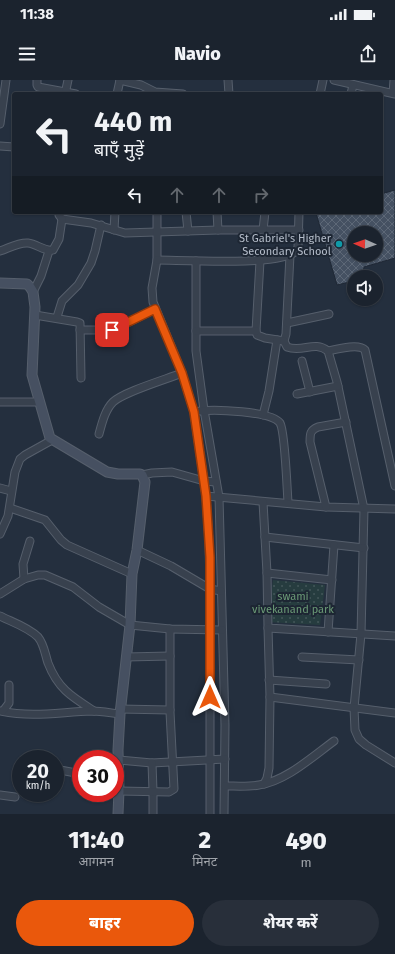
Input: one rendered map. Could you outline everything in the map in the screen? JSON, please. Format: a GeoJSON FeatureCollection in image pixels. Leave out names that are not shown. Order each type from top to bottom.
{"type":"FeatureCollection","features":[{"type":"Feature","properties":{"kind":"street"},"geometry":{"type":"LineString","coordinates":[[0,124],[6,80]]}},
{"type":"Feature","properties":{"kind":"street"},"geometry":{"type":"LineString","coordinates":[[37,80],[36,86],[60,92]]}},
{"type":"Feature","properties":{"kind":"street"},"geometry":{"type":"LineString","coordinates":[[65,92],[68,80]]}},
{"type":"Feature","properties":{"kind":"street"},"geometry":{"type":"LineString","coordinates":[[117,92],[120,80],[141,85],[147,91]]}},
{"type":"Feature","properties":{"kind":"street"},"geometry":{"type":"LineString","coordinates":[[228,80],[229,92]]}},
{"type":"Feature","properties":{"kind":"street"},"geometry":{"type":"LineString","coordinates":[[320,92],[323,80]]}},
{"type":"Feature","properties":{"kind":"street"},"geometry":{"type":"LineString","coordinates":[[334,80],[369,91]]}},
{"type":"Feature","properties":{"kind":"street"},"geometry":{"type":"LineString","coordinates":[[383,93],[394,94],[394,80]]}},
{"type":"Feature","properties":{"kind":"street"},"geometry":{"type":"LineString","coordinates":[[351,92],[353,85]]}},
{"type":"Feature","properties":{"kind":"street"},"geometry":{"type":"LineString","coordinates":[[0,146],[12,147]]}},
{"type":"Feature","properties":{"kind":"street"},"geometry":{"type":"LineString","coordinates":[[33,292],[41,276],[49,251],[53,250],[58,243],[62,219],[59,214]]}},
{"type":"Feature","properties":{"kind":"street"},"geometry":{"type":"LineString","coordinates":[[114,230],[115,214]]}},
{"type":"Feature","properties":{"kind":"street"},"geometry":{"type":"LineString","coordinates":[[156,214],[157,260],[152,295],[155,309],[182,373],[194,412],[206,496],[210,589],[210,814]]}},
{"type":"Feature","properties":{"kind":"street"},"geometry":{"type":"LineString","coordinates":[[186,214],[188,231]]}},
{"type":"Feature","properties":{"kind":"street"},"geometry":{"type":"LineString","coordinates":[[217,214],[218,230]]}},
{"type":"Feature","properties":{"kind":"street"},"geometry":{"type":"LineString","coordinates":[[263,230],[265,214]]}},
{"type":"Feature","properties":{"kind":"street"},"geometry":{"type":"LineString","coordinates":[[157,260],[260,261],[290,255],[296,252],[298,247],[299,214]]}},
{"type":"Feature","properties":{"kind":"street"},"geometry":{"type":"LineString","coordinates":[[62,219],[88,222],[125,233],[218,230],[299,230]]}},
{"type":"Feature","properties":{"kind":"street"},"geometry":{"type":"LineString","coordinates":[[57,317],[62,301],[78,285],[91,262],[101,226]]}},
{"type":"Feature","properties":{"kind":"street"},"geometry":{"type":"LineString","coordinates":[[0,251],[28,243],[49,251]]}},
{"type":"Feature","properties":{"kind":"street"},"geometry":{"type":"LineString","coordinates":[[263,414],[280,340],[286,334],[290,255]]}},
{"type":"Feature","properties":{"kind":"street"},"geometry":{"type":"LineString","coordinates":[[196,261],[196,350],[204,410],[219,497],[225,725],[224,814]]}},
{"type":"Feature","properties":{"kind":"street"},"geometry":{"type":"LineString","coordinates":[[260,261],[257,335],[260,337],[280,340],[287,347],[292,349],[320,346],[328,350],[361,346],[365,350],[395,486]]}},
{"type":"Feature","properties":{"kind":"street"},"geometry":{"type":"LineString","coordinates":[[0,283],[27,284],[33,292],[35,312],[32,375],[49,436],[52,440],[112,474],[135,473],[142,475],[172,472],[204,481],[216,482]]}},
{"type":"Feature","properties":{"kind":"street"},"geometry":{"type":"LineString","coordinates":[[80,330],[110,330],[155,309]]}},
{"type":"Feature","properties":{"kind":"street"},"geometry":{"type":"LineString","coordinates":[[35,312],[80,323],[81,378]]}},
{"type":"Feature","properties":{"kind":"street"},"geometry":{"type":"LineString","coordinates":[[287,323],[329,314]]}},
{"type":"Feature","properties":{"kind":"street"},"geometry":{"type":"LineString","coordinates":[[196,331],[256,331]]}},
{"type":"Feature","properties":{"kind":"street"},"geometry":{"type":"LineString","coordinates":[[328,350],[338,386],[364,509],[361,634],[354,708],[355,730],[359,738],[372,749],[395,763]]}},
{"type":"Feature","properties":{"kind":"street"},"geometry":{"type":"LineString","coordinates":[[302,361],[310,392]]}},
{"type":"Feature","properties":{"kind":"street"},"geometry":{"type":"LineString","coordinates":[[99,434],[106,412],[113,401],[182,373]]}},
{"type":"Feature","properties":{"kind":"street"},"geometry":{"type":"LineString","coordinates":[[297,394],[338,386]]}},
{"type":"Feature","properties":{"kind":"street"},"geometry":{"type":"LineString","coordinates":[[0,402],[40,402]]}},
{"type":"Feature","properties":{"kind":"street"},"geometry":{"type":"LineString","coordinates":[[194,412],[204,410],[238,411],[263,414],[277,421],[281,427],[288,502]]}},
{"type":"Feature","properties":{"kind":"street"},"geometry":{"type":"LineString","coordinates":[[326,507],[310,442],[311,432],[313,429],[318,427],[346,422]]}},
{"type":"Feature","properties":{"kind":"street"},"geometry":{"type":"LineString","coordinates":[[0,534],[10,508],[11,491],[15,472],[20,459],[52,440]]}},
{"type":"Feature","properties":{"kind":"street"},"geometry":{"type":"LineString","coordinates":[[119,750],[120,711],[130,625],[132,574],[137,550],[145,491],[145,482],[142,475]]}},
{"type":"Feature","properties":{"kind":"street"},"geometry":{"type":"LineString","coordinates":[[0,488],[11,491]]}},
{"type":"Feature","properties":{"kind":"street"},"geometry":{"type":"LineString","coordinates":[[206,496],[263,502],[288,502],[326,507],[395,509]]}},
{"type":"Feature","properties":{"kind":"street"},"geometry":{"type":"LineString","coordinates":[[263,502],[267,573],[270,696],[269,773],[264,784]]}},
{"type":"Feature","properties":{"kind":"street"},"geometry":{"type":"LineString","coordinates":[[10,508],[45,520],[61,540],[67,545],[132,574]]}},
{"type":"Feature","properties":{"kind":"street"},"geometry":{"type":"LineString","coordinates":[[265,537],[364,548]]}},
{"type":"Feature","properties":{"kind":"street"},"geometry":{"type":"LineString","coordinates":[[24,579],[23,564],[30,541]]}},
{"type":"Feature","properties":{"kind":"street"},"geometry":{"type":"LineString","coordinates":[[328,632],[334,545]]}},
{"type":"Feature","properties":{"kind":"street"},"geometry":{"type":"LineString","coordinates":[[137,550],[171,566],[210,589],[222,591]]}},
{"type":"Feature","properties":{"kind":"street"},"geometry":{"type":"LineString","coordinates":[[267,573],[332,580]]}},
{"type":"Feature","properties":{"kind":"street"},"geometry":{"type":"LineString","coordinates":[[0,594],[24,579],[38,575],[50,576],[72,587],[99,607],[130,625],[170,629],[222,630]]}},
{"type":"Feature","properties":{"kind":"street"},"geometry":{"type":"LineString","coordinates":[[0,616],[29,630],[38,638],[44,648],[51,669],[59,684],[68,694],[94,711]]}},
{"type":"Feature","properties":{"kind":"street"},"geometry":{"type":"LineString","coordinates":[[268,628],[395,636]]}},
{"type":"Feature","properties":{"kind":"street"},"geometry":{"type":"LineString","coordinates":[[124,790],[169,792],[174,789],[170,710],[170,629]]}},
{"type":"Feature","properties":{"kind":"street"},"geometry":{"type":"LineString","coordinates":[[126,657],[170,656]]}},
{"type":"Feature","properties":{"kind":"street"},"geometry":{"type":"LineString","coordinates":[[302,657],[359,660]]}},
{"type":"Feature","properties":{"kind":"street"},"geometry":{"type":"LineString","coordinates":[[210,668],[224,668]]}},
{"type":"Feature","properties":{"kind":"street"},"geometry":{"type":"LineString","coordinates":[[269,680],[326,684]]}},
{"type":"Feature","properties":{"kind":"street"},"geometry":{"type":"LineString","coordinates":[[2,711],[9,703],[9,686]]}},
{"type":"Feature","properties":{"kind":"street"},"geometry":{"type":"LineString","coordinates":[[270,696],[395,713]]}},
{"type":"Feature","properties":{"kind":"street"},"geometry":{"type":"LineString","coordinates":[[210,697],[224,697]]}},
{"type":"Feature","properties":{"kind":"street"},"geometry":{"type":"LineString","coordinates":[[2,711],[35,715],[94,711],[170,710]]}},
{"type":"Feature","properties":{"kind":"street"},"geometry":{"type":"LineString","coordinates":[[211,725],[225,725]]}},
{"type":"Feature","properties":{"kind":"street"},"geometry":{"type":"LineString","coordinates":[[225,786],[253,786],[274,781],[291,772],[334,741]]}},
{"type":"Feature","properties":{"kind":"street"},"geometry":{"type":"LineString","coordinates":[[124,760],[152,763],[225,759]]}},
{"type":"Feature","properties":{"kind":"street"},"geometry":{"type":"LineString","coordinates":[[152,763],[154,791],[152,814]]}},
{"type":"Feature","properties":{"kind":"street"},"geometry":{"type":"LineString","coordinates":[[0,795],[12,797]]}},
{"type":"Feature","properties":{"kind":"street"},"geometry":{"type":"LineString","coordinates":[[118,814],[119,802]]}},
{"type":"Feature","properties":{"kind":"green space","name":"swami vivekanand park"},"geometry":{"type":"Polygon","coordinates":[[[273,580],[325,585],[320,625],[268,622],[273,580]]]}},
{"type":"Feature","properties":{"kind":"building","name":"St Gabriel's Higher Secondary School"},"geometry":{"type":"Polygon","coordinates":[[[395,190],[395,258],[383,261],[383,226],[347,226],[347,262],[381,262],[364,267],[363,270],[347,270],[347,283],[337,285],[316,214],[383,214],[383,193],[395,190]]]}},
{"type":"Feature","properties":{"kind":"place","name":"St Gabriel's Higher Secondary School"},"geometry":{"type":"Point","coordinates":[339,244]}},
{"type":"Feature","properties":{"kind":"route"},"geometry":{"type":"LineString","coordinates":[[112,330],[155,309],[182,373],[194,412],[206,496],[209,541],[210,697]]}}]}
